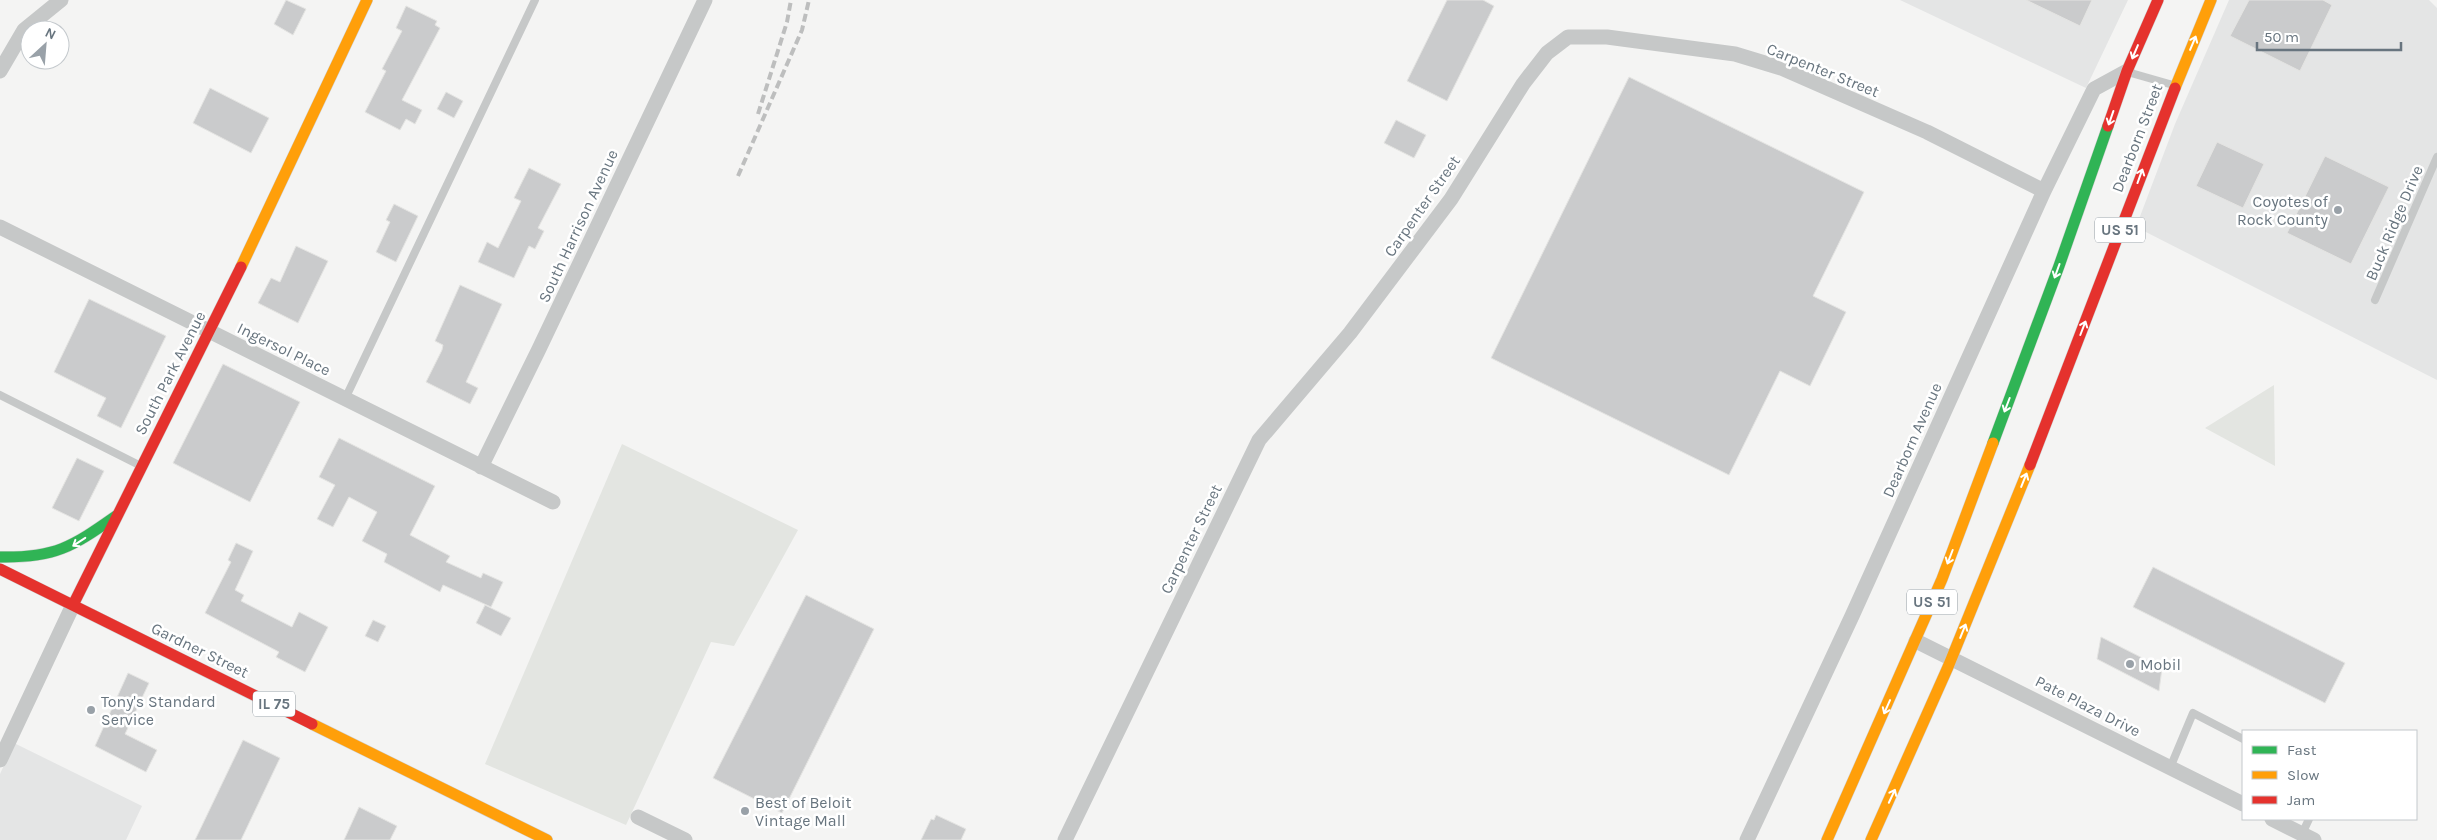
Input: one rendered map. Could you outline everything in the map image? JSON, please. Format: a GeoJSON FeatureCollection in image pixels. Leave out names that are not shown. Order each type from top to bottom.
{"type":"FeatureCollection","features":[{"type":"Feature","properties":{"kind":"main road","name":"South Park Avenue"},"geometry":{"type":"LineString","coordinates":[[73,605],[211,332],[367,0]]}},
{"type":"Feature","properties":{"kind":"main road","name":"Dearborn Street"},"geometry":{"type":"LineString","coordinates":[[1916,641],[1942,579],[2025,359],[2127,71],[2158,0]]}},
{"type":"Feature","properties":{"kind":"main road","name":"Dearborn Street"},"geometry":{"type":"LineString","coordinates":[[1953,658],[2066,374],[2175,86],[2211,0]]}},
{"type":"Feature","properties":{"kind":"main road"},"geometry":{"type":"LineString","coordinates":[[0,557],[29,558],[60,552],[76,544],[119,514]]}},
{"type":"Feature","properties":{"kind":"main road","name":"Gardner Street"},"geometry":{"type":"LineString","coordinates":[[0,568],[547,840]]}},
{"type":"Feature","properties":{"kind":"main road","name":"US 51"},"geometry":{"type":"LineString","coordinates":[[1827,840],[1916,641]]}},
{"type":"Feature","properties":{"kind":"main road","name":"US 51"},"geometry":{"type":"LineString","coordinates":[[1871,840],[1953,658]]}},
{"type":"Feature","properties":{"kind":"street"},"geometry":{"type":"LineString","coordinates":[[2,64],[24,30],[61,0]]}},
{"type":"Feature","properties":{"kind":"street","name":"South Harrison Avenue"},"geometry":{"type":"LineString","coordinates":[[481,467],[705,0]]}},
{"type":"Feature","properties":{"kind":"street","name":"Carpenter Street"},"geometry":{"type":"LineString","coordinates":[[1064,840],[1258,440],[1356,325],[1452,199],[1523,84],[1547,53],[1568,37],[1607,37],[1735,54],[1781,68],[1927,132],[2044,191]]}},
{"type":"Feature","properties":{"kind":"street","name":"Dearborn Avenue"},"geometry":{"type":"LineString","coordinates":[[1747,840],[1860,598],[2044,191],[2094,89],[2127,71]]}},
{"type":"Feature","properties":{"kind":"street","name":"Ingersol Place"},"geometry":{"type":"LineString","coordinates":[[0,227],[552,502]]}},
{"type":"Feature","properties":{"kind":"street","name":"South Park Avenue"},"geometry":{"type":"LineString","coordinates":[[2,751],[73,605]]}},
{"type":"Feature","properties":{"kind":"street","name":"Pate Plaza Drive"},"geometry":{"type":"LineString","coordinates":[[1916,641],[2242,804]]}},
{"type":"Feature","properties":{"kind":"street"},"geometry":{"type":"LineString","coordinates":[[638,817],[685,840]]}},
{"type":"Feature","properties":{"kind":"street"},"geometry":{"type":"LineString","coordinates":[[2274,820],[2308,837]]}},
{"type":"Feature","properties":{"kind":"lane"},"geometry":{"type":"LineString","coordinates":[[345,399],[536,0]]}},
{"type":"Feature","properties":{"kind":"lane"},"geometry":{"type":"LineString","coordinates":[[2127,71],[2175,86]]}},
{"type":"Feature","properties":{"kind":"lane","name":"Buck Ridge Drive"},"geometry":{"type":"LineString","coordinates":[[2375,300],[2437,157]]}},
{"type":"Feature","properties":{"kind":"lane"},"geometry":{"type":"LineString","coordinates":[[0,395],[142,467]]}},
{"type":"Feature","properties":{"kind":"lane"},"geometry":{"type":"LineString","coordinates":[[2170,768],[2193,714],[2242,738]]}},
{"type":"Feature","properties":{"kind":"lane"},"geometry":{"type":"LineString","coordinates":[[2308,837],[2309,820]]}},
{"type":"Feature","properties":{"kind":"shaded area"},"geometry":{"type":"Polygon","coordinates":[[[1900,0],[2128,0],[2086,88],[1900,0]]]}},
{"type":"Feature","properties":{"kind":"shaded area"},"geometry":{"type":"Polygon","coordinates":[[[2229,0],[2429,0],[2437,8],[2437,380],[2136,227],[2175,124],[2229,0]]]}},
{"type":"Feature","properties":{"kind":"shaded area"},"geometry":{"type":"Polygon","coordinates":[[[2274,385],[2275,466],[2205,428],[2274,385]]]}},
{"type":"Feature","properties":{"kind":"shaded area"},"geometry":{"type":"Polygon","coordinates":[[[622,444],[798,530],[734,646],[711,642],[626,825],[485,764],[622,444]]]}},
{"type":"Feature","properties":{"kind":"shaded area"},"geometry":{"type":"Polygon","coordinates":[[[14,743],[142,806],[126,840],[0,840],[0,774],[14,743]]]}},
{"type":"Feature","properties":{"kind":"building"},"geometry":{"type":"Polygon","coordinates":[[[286,0],[306,9],[293,35],[274,24],[286,0]]]}},
{"type":"Feature","properties":{"kind":"building"},"geometry":{"type":"Polygon","coordinates":[[[1447,0],[1483,0],[1494,6],[1447,101],[1407,81],[1447,0]]]}},
{"type":"Feature","properties":{"kind":"building"},"geometry":{"type":"Polygon","coordinates":[[[2026,0],[2092,0],[2080,26],[2026,0]]]}},
{"type":"Feature","properties":{"kind":"building"},"geometry":{"type":"Polygon","coordinates":[[[2249,0],[2323,0],[2332,5],[2300,71],[2230,36],[2249,0]]]}},
{"type":"Feature","properties":{"kind":"building"},"geometry":{"type":"Polygon","coordinates":[[[406,6],[437,21],[435,25],[440,28],[402,100],[422,110],[415,124],[406,119],[400,130],[365,112],[386,71],[382,69],[402,31],[396,28],[406,6]]]}},
{"type":"Feature","properties":{"kind":"building"},"geometry":{"type":"Polygon","coordinates":[[[1629,77],[1864,192],[1813,296],[1846,312],[1810,386],[1780,371],[1729,475],[1491,358],[1629,77]]]}},
{"type":"Feature","properties":{"kind":"building"},"geometry":{"type":"Polygon","coordinates":[[[210,88],[269,118],[251,153],[193,123],[210,88]]]}},
{"type":"Feature","properties":{"kind":"building"},"geometry":{"type":"Polygon","coordinates":[[[446,92],[463,101],[454,118],[437,109],[446,92]]]}},
{"type":"Feature","properties":{"kind":"building"},"geometry":{"type":"Polygon","coordinates":[[[1396,120],[1426,135],[1414,158],[1384,143],[1396,120]]]}},
{"type":"Feature","properties":{"kind":"building"},"geometry":{"type":"Polygon","coordinates":[[[2217,142],[2264,164],[2243,208],[2196,186],[2217,142]]]}},
{"type":"Feature","properties":{"kind":"building","name":"Coyotes of Rock County"},"geometry":{"type":"Polygon","coordinates":[[[2325,156],[2389,187],[2351,264],[2287,233],[2325,156]]]}},
{"type":"Feature","properties":{"kind":"building"},"geometry":{"type":"Polygon","coordinates":[[[529,168],[561,184],[538,228],[544,231],[535,249],[529,246],[514,278],[478,262],[487,242],[498,248],[521,201],[514,198],[529,168]]]}},
{"type":"Feature","properties":{"kind":"building"},"geometry":{"type":"Polygon","coordinates":[[[394,204],[418,216],[396,262],[376,252],[390,222],[386,220],[394,204]]]}},
{"type":"Feature","properties":{"kind":"building"},"geometry":{"type":"Polygon","coordinates":[[[296,246],[328,261],[298,323],[258,303],[271,278],[280,282],[296,246]]]}},
{"type":"Feature","properties":{"kind":"building"},"geometry":{"type":"Polygon","coordinates":[[[460,285],[502,304],[466,382],[478,388],[470,404],[426,382],[442,350],[443,345],[435,341],[460,285]]]}},
{"type":"Feature","properties":{"kind":"building"},"geometry":{"type":"Polygon","coordinates":[[[89,299],[166,336],[121,428],[97,416],[106,398],[54,372],[89,299]]]}},
{"type":"Feature","properties":{"kind":"building"},"geometry":{"type":"Polygon","coordinates":[[[223,364],[300,402],[250,502],[173,463],[223,364]]]}},
{"type":"Feature","properties":{"kind":"building"},"geometry":{"type":"Polygon","coordinates":[[[339,438],[435,486],[410,535],[450,556],[446,562],[481,578],[483,573],[503,582],[491,607],[443,585],[440,592],[384,562],[387,554],[362,541],[377,512],[349,497],[333,527],[317,519],[335,485],[319,477],[339,438]]]}},
{"type":"Feature","properties":{"kind":"building"},"geometry":{"type":"Polygon","coordinates":[[[77,458],[104,471],[79,521],[52,508],[77,458]]]}},
{"type":"Feature","properties":{"kind":"building"},"geometry":{"type":"Polygon","coordinates":[[[236,543],[253,551],[235,590],[244,595],[241,601],[292,627],[299,612],[328,627],[305,672],[276,657],[279,652],[205,613],[231,562],[228,560],[236,543]]]}},
{"type":"Feature","properties":{"kind":"building"},"geometry":{"type":"Polygon","coordinates":[[[2153,567],[2345,663],[2325,703],[2133,607],[2153,567]]]}},
{"type":"Feature","properties":{"kind":"building"},"geometry":{"type":"Polygon","coordinates":[[[806,595],[874,629],[782,813],[713,778],[806,595]]]}},
{"type":"Feature","properties":{"kind":"building"},"geometry":{"type":"Polygon","coordinates":[[[485,605],[511,618],[501,636],[476,623],[485,605]]]}},
{"type":"Feature","properties":{"kind":"building"},"geometry":{"type":"Polygon","coordinates":[[[373,620],[386,626],[378,642],[365,636],[373,620]]]}},
{"type":"Feature","properties":{"kind":"building","name":"Mobil"},"geometry":{"type":"Polygon","coordinates":[[[2101,637],[2162,668],[2159,691],[2097,659],[2101,637]]]}},
{"type":"Feature","properties":{"kind":"building"},"geometry":{"type":"Polygon","coordinates":[[[128,673],[149,683],[125,734],[157,750],[146,772],[95,746],[128,673]]]}},
{"type":"Feature","properties":{"kind":"building"},"geometry":{"type":"Polygon","coordinates":[[[243,740],[280,758],[241,840],[195,840],[243,740]]]}},
{"type":"Feature","properties":{"kind":"building"},"geometry":{"type":"Polygon","coordinates":[[[359,807],[397,826],[390,840],[344,840],[359,807]]]}},
{"type":"Feature","properties":{"kind":"building"},"geometry":{"type":"Polygon","coordinates":[[[936,815],[966,829],[961,840],[921,840],[931,819],[934,820],[936,815]]]}},
{"type":"Feature","properties":{"kind":"railway"},"geometry":{"type":"LineString","coordinates":[[758,114],[787,22],[791,0]]}},
{"type":"Feature","properties":{"kind":"railway"},"geometry":{"type":"LineString","coordinates":[[738,176],[802,30],[809,0]]}},
{"type":"Feature","properties":{"kind":"traffic: fast"},"geometry":{"type":"LineString","coordinates":[[1993,443],[2059,266],[2108,126]]}},
{"type":"Feature","properties":{"kind":"traffic: fast"},"geometry":{"type":"LineString","coordinates":[[0,557],[19,557],[49,553],[87,536],[116,516]]}},
{"type":"Feature","properties":{"kind":"traffic: slow"},"geometry":{"type":"LineString","coordinates":[[241,267],[367,0]]}},
{"type":"Feature","properties":{"kind":"traffic: slow"},"geometry":{"type":"LineString","coordinates":[[2175,88],[2211,0]]}},
{"type":"Feature","properties":{"kind":"traffic: slow"},"geometry":{"type":"LineString","coordinates":[[1827,840],[1942,579],[1993,443]]}},
{"type":"Feature","properties":{"kind":"traffic: slow"},"geometry":{"type":"LineString","coordinates":[[1871,840],[1948,667],[2030,465]]}},
{"type":"Feature","properties":{"kind":"traffic: slow"},"geometry":{"type":"LineString","coordinates":[[312,724],[547,840]]}},
{"type":"Feature","properties":{"kind":"traffic: jam"},"geometry":{"type":"LineString","coordinates":[[2108,126],[2127,71],[2158,0]]}},
{"type":"Feature","properties":{"kind":"traffic: jam"},"geometry":{"type":"LineString","coordinates":[[2030,465],[2175,88]]}},
{"type":"Feature","properties":{"kind":"traffic: jam"},"geometry":{"type":"LineString","coordinates":[[73,605],[241,267]]}},
{"type":"Feature","properties":{"kind":"traffic: jam"},"geometry":{"type":"LineString","coordinates":[[0,569],[312,724]]}},
{"type":"Feature","properties":{"kind":"place","name":"Coyotes of Rock County"},"geometry":{"type":"Point","coordinates":[2338,210]}},
{"type":"Feature","properties":{"kind":"place","name":"Mobil"},"geometry":{"type":"Point","coordinates":[2130,664]}},
{"type":"Feature","properties":{"kind":"place","name":"Tony's Standard Service"},"geometry":{"type":"Point","coordinates":[91,710]}},
{"type":"Feature","properties":{"kind":"place","name":"Best of Beloit Vintage Mall"},"geometry":{"type":"Point","coordinates":[745,811]}}]}
